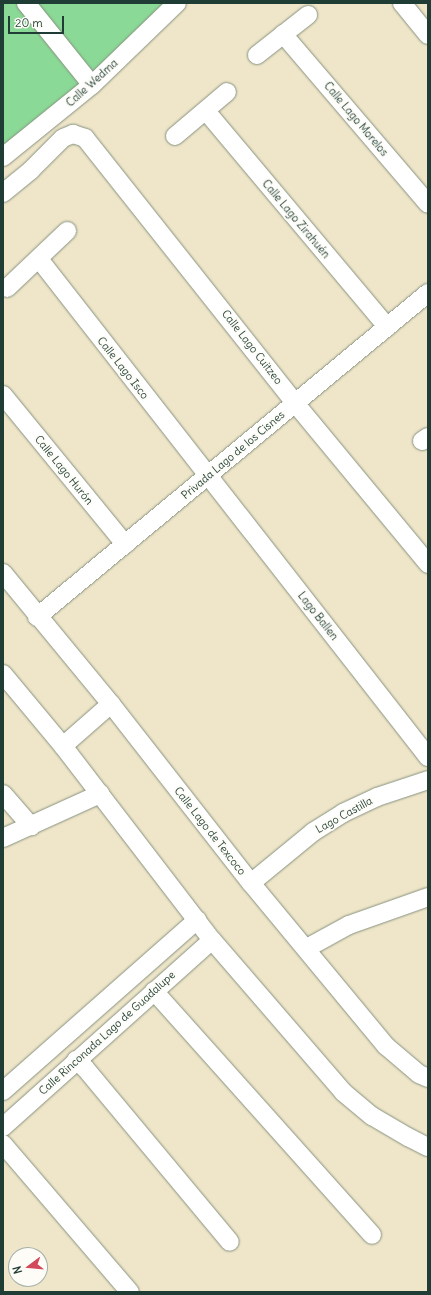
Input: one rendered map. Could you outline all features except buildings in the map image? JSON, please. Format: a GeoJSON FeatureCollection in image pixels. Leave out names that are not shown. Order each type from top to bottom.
{"type":"FeatureCollection","features":[{"type":"Feature","properties":{"kind":"street"},"geometry":{"type":"LineString","coordinates":[[26,3],[92,85]]}},
{"type":"Feature","properties":{"kind":"street","name":"Calle Wedma"},"geometry":{"type":"LineString","coordinates":[[3,157],[92,85],[177,3]]}},
{"type":"Feature","properties":{"kind":"street"},"geometry":{"type":"LineString","coordinates":[[402,3],[428,35]]}},
{"type":"Feature","properties":{"kind":"street"},"geometry":{"type":"LineString","coordinates":[[257,55],[308,15]]}},
{"type":"Feature","properties":{"kind":"street","name":"Calle Lago Morelos"},"geometry":{"type":"LineString","coordinates":[[284,34],[428,204]]}},
{"type":"Feature","properties":{"kind":"street"},"geometry":{"type":"LineString","coordinates":[[175,136],[227,92]]}},
{"type":"Feature","properties":{"kind":"street","name":"Calle Lago Zirahuén"},"geometry":{"type":"LineString","coordinates":[[206,111],[387,327]]}},
{"type":"Feature","properties":{"kind":"street","name":"Calle Lago Cuitzeo"},"geometry":{"type":"LineString","coordinates":[[3,193],[31,170],[63,138],[73,134],[84,138],[296,403],[428,564]]}},
{"type":"Feature","properties":{"kind":"street"},"geometry":{"type":"LineString","coordinates":[[7,288],[68,231]]}},
{"type":"Feature","properties":{"kind":"street","name":"Calle Lago Isco"},"geometry":{"type":"LineString","coordinates":[[39,259],[208,475]]}},
{"type":"Feature","properties":{"kind":"street","name":"Privada Lago de los Cisnes"},"geometry":{"type":"LineString","coordinates":[[37,617],[428,293]]}},
{"type":"Feature","properties":{"kind":"street","name":"Calle Lago Hurón"},"geometry":{"type":"LineString","coordinates":[[3,395],[125,544]]}},
{"type":"Feature","properties":{"kind":"street","name":"Lago Ballen"},"geometry":{"type":"LineString","coordinates":[[208,475],[428,757]]}},
{"type":"Feature","properties":{"kind":"street","name":"Calle Lago de Texcoco"},"geometry":{"type":"LineString","coordinates":[[3,573],[37,617],[111,704],[251,883],[307,948],[386,1046],[420,1074],[428,1078]]}},
{"type":"Feature","properties":{"kind":"street"},"geometry":{"type":"LineString","coordinates":[[3,674],[63,746],[212,940],[343,1092],[372,1116],[428,1147]]}},
{"type":"Feature","properties":{"kind":"street"},"geometry":{"type":"LineString","coordinates":[[63,746],[111,704]]}},
{"type":"Feature","properties":{"kind":"street","name":"Lago Castilla"},"geometry":{"type":"LineString","coordinates":[[251,883],[313,832],[343,813],[377,796],[428,780]]}},
{"type":"Feature","properties":{"kind":"street"},"geometry":{"type":"LineString","coordinates":[[3,794],[31,826]]}},
{"type":"Feature","properties":{"kind":"street"},"geometry":{"type":"LineString","coordinates":[[3,838],[100,794]]}},
{"type":"Feature","properties":{"kind":"street"},"geometry":{"type":"LineString","coordinates":[[307,948],[349,925],[428,897]]}},
{"type":"Feature","properties":{"kind":"street"},"geometry":{"type":"LineString","coordinates":[[3,1091],[197,920]]}},
{"type":"Feature","properties":{"kind":"street","name":"Calle Rinconada Lago de Guadalupe"},"geometry":{"type":"LineString","coordinates":[[3,1126],[212,940]]}},
{"type":"Feature","properties":{"kind":"street"},"geometry":{"type":"LineString","coordinates":[[154,991],[372,1235]]}},
{"type":"Feature","properties":{"kind":"street"},"geometry":{"type":"LineString","coordinates":[[76,1060],[85,1068],[230,1242]]}},
{"type":"Feature","properties":{"kind":"street"},"geometry":{"type":"LineString","coordinates":[[3,1144],[130,1292]]}},
{"type":"Feature","properties":{"kind":"green space"},"geometry":{"type":"Polygon","coordinates":[[[3,3],[182,3],[3,167],[3,3]]]}}]}
